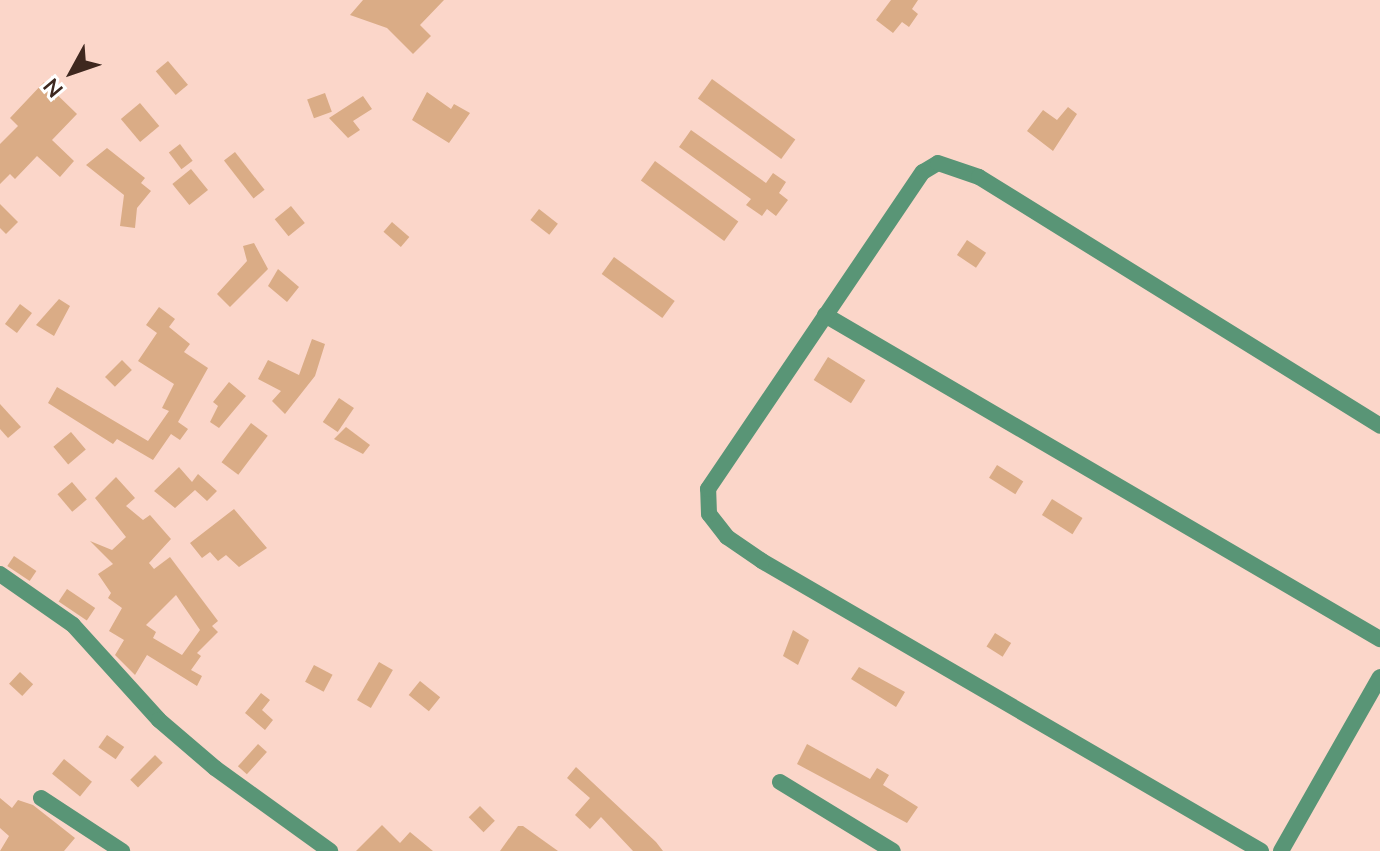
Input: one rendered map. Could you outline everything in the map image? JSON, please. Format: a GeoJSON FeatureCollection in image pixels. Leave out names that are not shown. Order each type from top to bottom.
{"type":"FeatureCollection","features":[{"type":"Feature","properties":{"kind":"street"},"geometry":{"type":"LineString","coordinates":[[1261,851],[727,537],[709,514],[708,489],[923,172],[938,163],[953,165],[1380,426]]}},
{"type":"Feature","properties":{"kind":"street"},"geometry":{"type":"LineString","coordinates":[[825,315],[1380,639]]}},
{"type":"Feature","properties":{"kind":"street"},"geometry":{"type":"LineString","coordinates":[[0,574],[73,625],[198,754],[330,851]]}},
{"type":"Feature","properties":{"kind":"street"},"geometry":{"type":"LineString","coordinates":[[1281,851],[1380,677]]}},
{"type":"Feature","properties":{"kind":"street"},"geometry":{"type":"LineString","coordinates":[[780,782],[893,851]]}},
{"type":"Feature","properties":{"kind":"street"},"geometry":{"type":"LineString","coordinates":[[41,798],[122,851]]}},
{"type":"Feature","properties":{"kind":"building"},"geometry":{"type":"Polygon","coordinates":[[[363,0],[444,0],[420,25],[431,36],[413,54],[387,28],[350,15],[363,0]]]}},
{"type":"Feature","properties":{"kind":"building"},"geometry":{"type":"Polygon","coordinates":[[[891,0],[918,0],[912,9],[918,14],[909,27],[902,22],[893,33],[876,20],[891,0]]]}},
{"type":"Feature","properties":{"kind":"building"},"geometry":{"type":"Polygon","coordinates":[[[168,61],[188,85],[176,95],[156,71],[168,61]]]}},
{"type":"Feature","properties":{"kind":"building"},"geometry":{"type":"Polygon","coordinates":[[[712,79],[795,140],[781,159],[698,98],[712,79]]]}},
{"type":"Feature","properties":{"kind":"building"},"geometry":{"type":"Polygon","coordinates":[[[44,82],[77,114],[52,140],[74,161],[60,177],[37,156],[15,179],[10,174],[0,184],[0,144],[18,126],[10,118],[44,82]]]}},
{"type":"Feature","properties":{"kind":"building"},"geometry":{"type":"Polygon","coordinates":[[[427,92],[451,109],[454,104],[470,113],[449,143],[412,120],[427,92]]]}},
{"type":"Feature","properties":{"kind":"building"},"geometry":{"type":"Polygon","coordinates":[[[325,93],[332,112],[314,118],[307,99],[325,93]]]}},
{"type":"Feature","properties":{"kind":"building"},"geometry":{"type":"Polygon","coordinates":[[[363,96],[372,109],[353,121],[360,130],[348,138],[329,118],[363,96]]]}},
{"type":"Feature","properties":{"kind":"building"},"geometry":{"type":"Polygon","coordinates":[[[140,103],[159,126],[140,142],[121,119],[140,103]]]}},
{"type":"Feature","properties":{"kind":"building"},"geometry":{"type":"Polygon","coordinates":[[[1068,107],[1077,114],[1053,151],[1027,131],[1043,110],[1057,120],[1068,107]]]}},
{"type":"Feature","properties":{"kind":"building"},"geometry":{"type":"Polygon","coordinates":[[[691,130],[766,183],[773,173],[786,182],[779,193],[788,200],[776,216],[767,209],[762,216],[746,205],[751,199],[679,147],[691,130]]]}},
{"type":"Feature","properties":{"kind":"building"},"geometry":{"type":"Polygon","coordinates":[[[180,144],[193,161],[181,169],[169,152],[180,144]]]}},
{"type":"Feature","properties":{"kind":"building"},"geometry":{"type":"Polygon","coordinates":[[[107,148],[145,178],[141,183],[151,191],[137,208],[135,228],[120,226],[124,195],[86,165],[107,148]]]}},
{"type":"Feature","properties":{"kind":"building"},"geometry":{"type":"Polygon","coordinates":[[[235,152],[265,190],[254,198],[224,161],[235,152]]]}},
{"type":"Feature","properties":{"kind":"building"},"geometry":{"type":"Polygon","coordinates":[[[655,161],[738,222],[724,241],[641,180],[655,161]]]}},
{"type":"Feature","properties":{"kind":"building"},"geometry":{"type":"Polygon","coordinates":[[[191,169],[208,190],[189,205],[172,184],[191,169]]]}},
{"type":"Feature","properties":{"kind":"building"},"geometry":{"type":"Polygon","coordinates":[[[0,204],[18,222],[6,234],[0,228],[0,204]]]}},
{"type":"Feature","properties":{"kind":"building"},"geometry":{"type":"Polygon","coordinates":[[[291,206],[305,223],[289,236],[275,219],[291,206]]]}},
{"type":"Feature","properties":{"kind":"building"},"geometry":{"type":"Polygon","coordinates":[[[539,209],[558,224],[549,235],[530,220],[539,209]]]}},
{"type":"Feature","properties":{"kind":"building"},"geometry":{"type":"Polygon","coordinates":[[[392,222],[409,237],[401,247],[383,232],[392,222]]]}},
{"type":"Feature","properties":{"kind":"building"},"geometry":{"type":"Polygon","coordinates":[[[967,240],[986,253],[976,268],[957,255],[967,240]]]}},
{"type":"Feature","properties":{"kind":"building"},"geometry":{"type":"Polygon","coordinates":[[[254,243],[268,269],[230,307],[217,294],[247,261],[243,246],[254,243]]]}},
{"type":"Feature","properties":{"kind":"building"},"geometry":{"type":"Polygon","coordinates":[[[614,257],[675,301],[662,318],[602,274],[614,257]]]}},
{"type":"Feature","properties":{"kind":"building"},"geometry":{"type":"Polygon","coordinates":[[[278,269],[299,287],[287,302],[268,286],[278,269]]]}},
{"type":"Feature","properties":{"kind":"building"},"geometry":{"type":"Polygon","coordinates":[[[59,299],[70,306],[54,336],[36,325],[59,299]]]}},
{"type":"Feature","properties":{"kind":"building"},"geometry":{"type":"Polygon","coordinates":[[[20,304],[32,313],[17,333],[5,324],[20,304]]]}},
{"type":"Feature","properties":{"kind":"building"},"geometry":{"type":"Polygon","coordinates":[[[159,307],[175,319],[169,327],[190,344],[184,352],[208,368],[178,422],[188,429],[180,440],[171,434],[153,460],[117,439],[113,444],[48,403],[57,387],[148,441],[169,411],[162,408],[174,384],[138,361],[157,333],[146,325],[159,307]]]}},
{"type":"Feature","properties":{"kind":"building"},"geometry":{"type":"Polygon","coordinates":[[[312,339],[325,344],[315,376],[285,414],[272,401],[281,391],[258,379],[268,360],[299,375],[312,339]]]}},
{"type":"Feature","properties":{"kind":"building"},"geometry":{"type":"Polygon","coordinates":[[[828,357],[865,380],[851,403],[814,380],[828,357]]]}},
{"type":"Feature","properties":{"kind":"building"},"geometry":{"type":"Polygon","coordinates":[[[122,360],[132,370],[115,387],[105,377],[122,360]]]}},
{"type":"Feature","properties":{"kind":"building"},"geometry":{"type":"Polygon","coordinates":[[[229,382],[246,396],[219,428],[210,422],[218,406],[213,402],[229,382]]]}},
{"type":"Feature","properties":{"kind":"building"},"geometry":{"type":"Polygon","coordinates":[[[339,398],[354,408],[338,432],[323,422],[339,398]]]}},
{"type":"Feature","properties":{"kind":"building"},"geometry":{"type":"Polygon","coordinates":[[[0,404],[21,427],[8,438],[0,429],[0,404]]]}},
{"type":"Feature","properties":{"kind":"building"},"geometry":{"type":"Polygon","coordinates":[[[251,423],[268,436],[238,475],[222,462],[251,423]]]}},
{"type":"Feature","properties":{"kind":"building"},"geometry":{"type":"Polygon","coordinates":[[[346,427],[370,445],[363,454],[334,439],[346,427]]]}},
{"type":"Feature","properties":{"kind":"building"},"geometry":{"type":"Polygon","coordinates":[[[71,432],[86,450],[68,464],[53,447],[71,432]]]}},
{"type":"Feature","properties":{"kind":"building"},"geometry":{"type":"Polygon","coordinates":[[[997,465],[1023,481],[1015,494],[989,478],[997,465]]]}},
{"type":"Feature","properties":{"kind":"building"},"geometry":{"type":"Polygon","coordinates":[[[179,467],[192,482],[198,474],[217,491],[207,501],[195,490],[175,508],[154,491],[179,467]]]}},
{"type":"Feature","properties":{"kind":"building"},"geometry":{"type":"Polygon","coordinates":[[[116,477],[135,498],[126,506],[143,520],[150,515],[171,539],[149,563],[154,569],[170,557],[218,621],[212,626],[218,632],[197,653],[201,656],[191,670],[202,676],[197,686],[147,655],[135,675],[115,655],[124,640],[109,631],[122,608],[108,598],[111,593],[98,574],[113,564],[90,541],[112,550],[126,537],[95,498],[116,477]],[[176,595],[146,625],[156,632],[153,638],[182,655],[200,630],[176,595]]]}},
{"type":"Feature","properties":{"kind":"building"},"geometry":{"type":"Polygon","coordinates":[[[72,482],[87,500],[72,512],[57,494],[72,482]]]}},
{"type":"Feature","properties":{"kind":"building"},"geometry":{"type":"Polygon","coordinates":[[[1052,499],[1083,518],[1072,534],[1042,515],[1052,499]]]}},
{"type":"Feature","properties":{"kind":"building"},"geometry":{"type":"Polygon","coordinates":[[[234,509],[267,548],[239,567],[226,555],[218,561],[210,552],[202,558],[190,543],[234,509]]]}},
{"type":"Feature","properties":{"kind":"building"},"geometry":{"type":"Polygon","coordinates":[[[14,556],[36,571],[30,581],[7,566],[14,556]]]}},
{"type":"Feature","properties":{"kind":"building"},"geometry":{"type":"Polygon","coordinates":[[[67,589],[95,608],[87,620],[59,601],[67,589]]]}},
{"type":"Feature","properties":{"kind":"building"},"geometry":{"type":"Polygon","coordinates":[[[793,630],[809,640],[798,665],[783,656],[793,630]]]}},
{"type":"Feature","properties":{"kind":"building"},"geometry":{"type":"Polygon","coordinates":[[[995,633],[1011,643],[1003,657],[987,647],[995,633]]]}},
{"type":"Feature","properties":{"kind":"building"},"geometry":{"type":"Polygon","coordinates":[[[379,662],[393,670],[371,708],[357,700],[379,662]]]}},
{"type":"Feature","properties":{"kind":"building"},"geometry":{"type":"Polygon","coordinates":[[[314,665],[333,675],[324,692],[305,682],[314,665]]]}},
{"type":"Feature","properties":{"kind":"building"},"geometry":{"type":"Polygon","coordinates":[[[859,667],[905,692],[896,707],[851,679],[859,667]]]}},
{"type":"Feature","properties":{"kind":"building"},"geometry":{"type":"Polygon","coordinates":[[[20,672],[33,684],[22,696],[9,684],[20,672]]]}},
{"type":"Feature","properties":{"kind":"building"},"geometry":{"type":"Polygon","coordinates":[[[420,681],[440,697],[429,711],[409,695],[420,681]]]}},
{"type":"Feature","properties":{"kind":"building"},"geometry":{"type":"Polygon","coordinates":[[[261,693],[270,700],[262,710],[273,720],[265,730],[245,713],[261,693]]]}},
{"type":"Feature","properties":{"kind":"building"},"geometry":{"type":"Polygon","coordinates":[[[107,735],[124,747],[116,759],[98,747],[107,735]]]}},
{"type":"Feature","properties":{"kind":"building"},"geometry":{"type":"Polygon","coordinates":[[[258,744],[267,752],[247,774],[238,766],[258,744]]]}},
{"type":"Feature","properties":{"kind":"building"},"geometry":{"type":"Polygon","coordinates":[[[807,744],[870,779],[877,768],[889,775],[883,785],[918,807],[907,823],[797,764],[807,744]]]}},
{"type":"Feature","properties":{"kind":"building"},"geometry":{"type":"Polygon","coordinates":[[[155,755],[163,763],[138,788],[130,780],[155,755]]]}},
{"type":"Feature","properties":{"kind":"building"},"geometry":{"type":"Polygon","coordinates":[[[64,759],[92,782],[80,796],[52,774],[64,759]]]}},
{"type":"Feature","properties":{"kind":"building"},"geometry":{"type":"Polygon","coordinates":[[[576,767],[663,851],[633,851],[601,817],[590,829],[575,815],[590,798],[567,778],[576,767]]]}},
{"type":"Feature","properties":{"kind":"building"},"geometry":{"type":"Polygon","coordinates":[[[0,798],[12,808],[18,800],[33,805],[75,838],[64,851],[0,851],[9,836],[0,828],[0,798]]]}},
{"type":"Feature","properties":{"kind":"building"},"geometry":{"type":"Polygon","coordinates":[[[480,806],[495,821],[484,832],[469,817],[480,806]]]}},
{"type":"Feature","properties":{"kind":"building"},"geometry":{"type":"Polygon","coordinates":[[[382,825],[400,843],[410,832],[433,851],[356,851],[382,825]]]}},
{"type":"Feature","properties":{"kind":"building"},"geometry":{"type":"Polygon","coordinates":[[[518,826],[523,826],[558,851],[500,851],[518,826]]]}}]}
